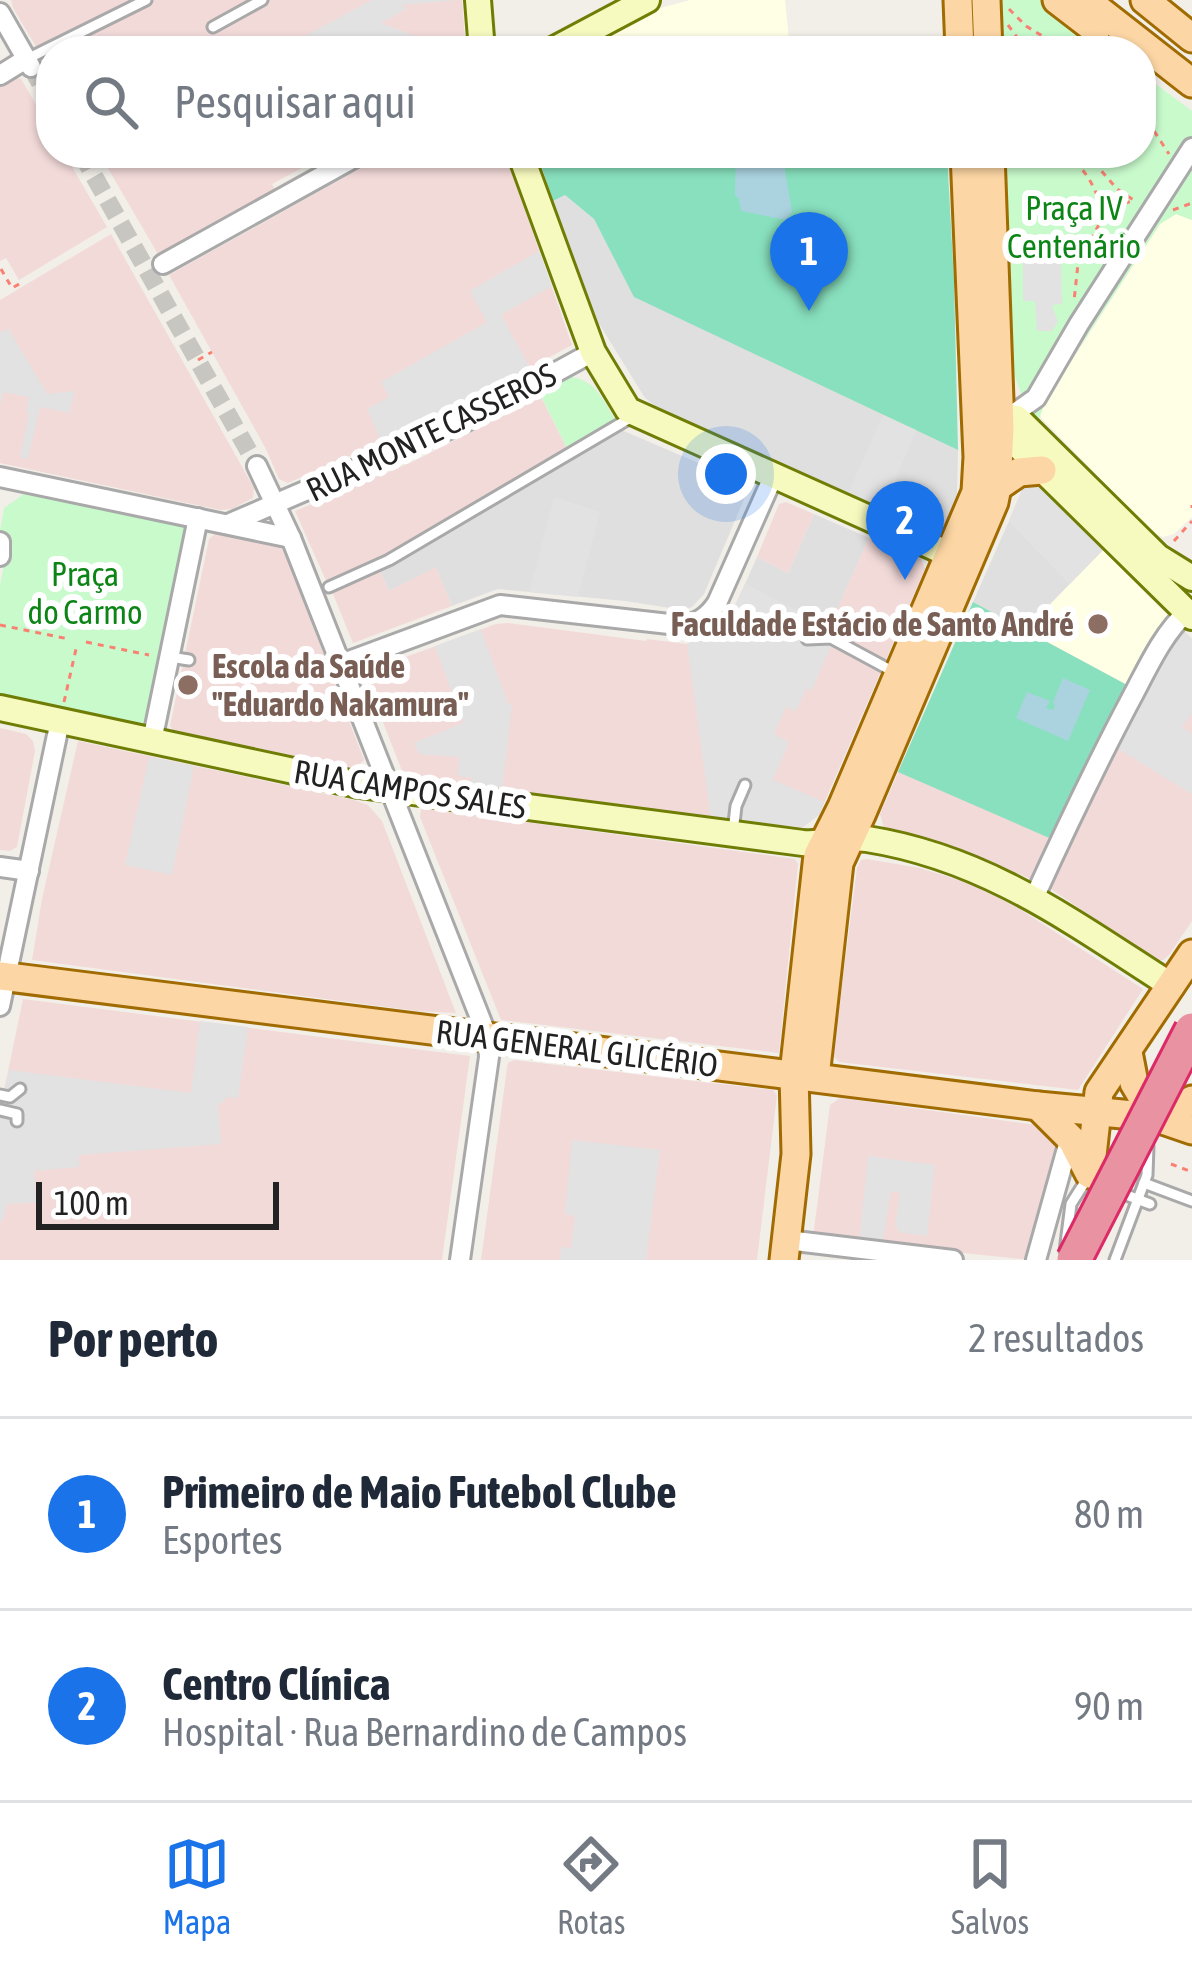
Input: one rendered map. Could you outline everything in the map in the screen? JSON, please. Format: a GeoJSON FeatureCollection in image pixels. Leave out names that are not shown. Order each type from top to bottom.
{"type":"FeatureCollection","features":[{"type":"Feature","properties":{"kind":"highway"},"geometry":{"type":"LineString","coordinates":[[1073,1260],[1192,1030]]}},
{"type":"Feature","properties":{"kind":"highway"},"geometry":{"type":"LineString","coordinates":[[1099,1260],[1192,1078]]}},
{"type":"Feature","properties":{"kind":"main road"},"geometry":{"type":"LineString","coordinates":[[958,0],[960,36]]}},
{"type":"Feature","properties":{"kind":"main road"},"geometry":{"type":"LineString","coordinates":[[1057,0],[1117,36]]}},
{"type":"Feature","properties":{"kind":"main road"},"geometry":{"type":"LineString","coordinates":[[1086,0],[1121,36]]}},
{"type":"Feature","properties":{"kind":"main road"},"geometry":{"type":"LineString","coordinates":[[1145,0],[1192,38]]}},
{"type":"Feature","properties":{"kind":"main road"},"geometry":{"type":"LineString","coordinates":[[990,36],[995,1]]}},
{"type":"Feature","properties":{"kind":"main road"},"geometry":{"type":"LineString","coordinates":[[1156,53],[1192,66]]}},
{"type":"Feature","properties":{"kind":"main road"},"geometry":{"type":"LineString","coordinates":[[1156,60],[1192,82]]}},
{"type":"Feature","properties":{"kind":"main road"},"geometry":{"type":"LineString","coordinates":[[1156,74],[1192,101]]}},
{"type":"Feature","properties":{"kind":"main road"},"geometry":{"type":"LineString","coordinates":[[836,841],[842,807],[951,555],[997,419],[967,168]]}},
{"type":"Feature","properties":{"kind":"main road"},"geometry":{"type":"LineString","coordinates":[[785,1250],[804,1076],[818,854],[861,815],[997,487],[990,168]]}},
{"type":"Feature","properties":{"kind":"main road"},"geometry":{"type":"LineString","coordinates":[[997,487],[1019,472],[1042,470]]}},
{"type":"Feature","properties":{"kind":"main road"},"geometry":{"type":"LineString","coordinates":[[1090,1174],[1103,1084],[1192,954]]}},
{"type":"Feature","properties":{"kind":"main road","name":"RUA GENERAL GLICÉRIO"},"geometry":{"type":"LineString","coordinates":[[3,976],[1154,1117],[1192,1130]]}},
{"type":"Feature","properties":{"kind":"main road"},"geometry":{"type":"LineString","coordinates":[[1128,1052],[1131,1076],[1154,1117],[1192,1100]]}},
{"type":"Feature","properties":{"kind":"main road"},"geometry":{"type":"LineString","coordinates":[[1038,1106],[1072,1140],[1090,1174]]}},
{"type":"Feature","properties":{"kind":"street"},"geometry":{"type":"LineString","coordinates":[[478,0],[481,36]]}},
{"type":"Feature","properties":{"kind":"street"},"geometry":{"type":"LineString","coordinates":[[579,36],[647,0]]}},
{"type":"Feature","properties":{"kind":"street"},"geometry":{"type":"LineString","coordinates":[[0,14],[29,63],[0,75]]}},
{"type":"Feature","properties":{"kind":"street"},"geometry":{"type":"LineString","coordinates":[[997,419],[1036,398],[1192,148]]}},
{"type":"Feature","properties":{"kind":"street"},"geometry":{"type":"LineString","coordinates":[[164,264],[336,168]]}},
{"type":"Feature","properties":{"kind":"street"},"geometry":{"type":"LineString","coordinates":[[526,168],[593,352]]}},
{"type":"Feature","properties":{"kind":"street","name":"RUA MONTE CASSEROS"},"geometry":{"type":"LineString","coordinates":[[228,524],[468,421],[593,352],[619,399],[635,415]]}},
{"type":"Feature","properties":{"kind":"street"},"geometry":{"type":"LineString","coordinates":[[635,415],[951,555]]}},
{"type":"Feature","properties":{"kind":"street"},"geometry":{"type":"LineString","coordinates":[[997,419],[1042,470],[1189,614],[1178,620],[1147,669],[1096,764],[1034,898]]}},
{"type":"Feature","properties":{"kind":"street"},"geometry":{"type":"LineString","coordinates":[[997,419],[1158,557],[1192,578]]}},
{"type":"Feature","properties":{"kind":"street"},"geometry":{"type":"LineString","coordinates":[[257,466],[321,591],[341,664],[488,1038],[460,1260]]}},
{"type":"Feature","properties":{"kind":"street"},"geometry":{"type":"LineString","coordinates":[[341,664],[500,605],[678,626],[694,623],[717,603],[773,477]]}},
{"type":"Feature","properties":{"kind":"street"},"geometry":{"type":"LineString","coordinates":[[6,482],[291,538]]}},
{"type":"Feature","properties":{"kind":"street"},"geometry":{"type":"LineString","coordinates":[[152,741],[176,658],[198,518]]}},
{"type":"Feature","properties":{"kind":"street"},"geometry":{"type":"LineString","coordinates":[[0,542],[0,556]]}},
{"type":"Feature","properties":{"kind":"street","name":"RUA CAMPOS SALES"},"geometry":{"type":"LineString","coordinates":[[0,708],[390,790],[733,835],[861,838],[934,855],[980,870],[1034,898],[1172,986]]}},
{"type":"Feature","properties":{"kind":"street"},"geometry":{"type":"LineString","coordinates":[[0,1006],[60,721]]}},
{"type":"Feature","properties":{"kind":"street"},"geometry":{"type":"LineString","coordinates":[[0,867],[29,871]]}},
{"type":"Feature","properties":{"kind":"street"},"geometry":{"type":"LineString","coordinates":[[1036,1260],[1072,1140]]}},
{"type":"Feature","properties":{"kind":"street"},"geometry":{"type":"LineString","coordinates":[[785,1250],[953,1260]]}},
{"type":"Feature","properties":{"kind":"lane"},"geometry":{"type":"LineString","coordinates":[[79,36],[146,0]]}},
{"type":"Feature","properties":{"kind":"lane"},"geometry":{"type":"LineString","coordinates":[[213,26],[262,0]]}},
{"type":"Feature","properties":{"kind":"lane"},"geometry":{"type":"LineString","coordinates":[[29,63],[36,59]]}},
{"type":"Feature","properties":{"kind":"lane"},"geometry":{"type":"LineString","coordinates":[[321,591],[389,560],[635,415]]}},
{"type":"Feature","properties":{"kind":"lane"},"geometry":{"type":"LineString","coordinates":[[807,639],[831,638],[899,674]]}},
{"type":"Feature","properties":{"kind":"lane"},"geometry":{"type":"LineString","coordinates":[[733,835],[736,806],[745,785]]}},
{"type":"Feature","properties":{"kind":"lane"},"geometry":{"type":"LineString","coordinates":[[0,1095],[10,1097],[20,1089]]}},
{"type":"Feature","properties":{"kind":"lane"},"geometry":{"type":"LineString","coordinates":[[0,1110],[17,1114],[17,1121]]}},
{"type":"Feature","properties":{"kind":"lane"},"geometry":{"type":"LineString","coordinates":[[1115,1260],[1147,1175],[1154,1117]]}},
{"type":"Feature","properties":{"kind":"lane"},"geometry":{"type":"LineString","coordinates":[[1064,1260],[1071,1204],[1090,1174],[1107,1187],[1150,1204]]}},
{"type":"Feature","properties":{"kind":"lane"},"geometry":{"type":"LineString","coordinates":[[1144,1183],[1192,1201]]}},
{"type":"Feature","properties":{"kind":"lane"},"geometry":{"type":"LineString","coordinates":[[1126,1230],[1138,1234]]}},
{"type":"Feature","properties":{"kind":"path"},"geometry":{"type":"LineString","coordinates":[[995,1],[1041,36]]}},
{"type":"Feature","properties":{"kind":"path"},"geometry":{"type":"LineString","coordinates":[[1006,24],[1018,36]]}},
{"type":"Feature","properties":{"kind":"path"},"geometry":{"type":"LineString","coordinates":[[1156,134],[1169,154]]}},
{"type":"Feature","properties":{"kind":"path"},"geometry":{"type":"LineString","coordinates":[[1083,168],[1096,190],[1102,217]]}},
{"type":"Feature","properties":{"kind":"path"},"geometry":{"type":"LineString","coordinates":[[1078,324],[1075,276],[1084,252],[1102,217],[1134,200],[1100,168]]}},
{"type":"Feature","properties":{"kind":"path"},"geometry":{"type":"LineString","coordinates":[[1008,254],[1084,252]]}},
{"type":"Feature","properties":{"kind":"path"},"geometry":{"type":"LineString","coordinates":[[1,268],[12,288],[21,283]]}},
{"type":"Feature","properties":{"kind":"path"},"geometry":{"type":"LineString","coordinates":[[198,360],[212,352]]}},
{"type":"Feature","properties":{"kind":"path"},"geometry":{"type":"LineString","coordinates":[[1168,548],[1192,521]]}},
{"type":"Feature","properties":{"kind":"path"},"geometry":{"type":"LineString","coordinates":[[0,625],[69,639]]}},
{"type":"Feature","properties":{"kind":"path"},"geometry":{"type":"LineString","coordinates":[[86,642],[176,658]]}},
{"type":"Feature","properties":{"kind":"path"},"geometry":{"type":"LineString","coordinates":[[60,721],[76,650]]}},
{"type":"Feature","properties":{"kind":"path"},"geometry":{"type":"LineString","coordinates":[[1172,1164],[1192,1172]]}},
{"type":"Feature","properties":{"kind":"shaded area"},"geometry":{"type":"Polygon","coordinates":[[[11,0],[134,0],[66,36],[36,36],[36,47],[11,0]]]}},
{"type":"Feature","properties":{"kind":"shaded area"},"geometry":{"type":"Polygon","coordinates":[[[154,0],[462,0],[465,36],[81,36],[154,0]]]}},
{"type":"Feature","properties":{"kind":"shaded area"},"geometry":{"type":"Polygon","coordinates":[[[372,0],[457,0],[403,5],[406,9],[381,23],[415,36],[305,36],[372,0]]]}},
{"type":"Feature","properties":{"kind":"shaded area"},"geometry":{"type":"Polygon","coordinates":[[[690,0],[785,0],[789,36],[608,36],[661,8],[690,0]]]}},
{"type":"Feature","properties":{"kind":"shaded area"},"geometry":{"type":"Polygon","coordinates":[[[14,77],[21,79],[36,104],[36,168],[73,168],[107,227],[19,280],[6,258],[0,261],[0,86],[14,77]]]}},
{"type":"Feature","properties":{"kind":"shaded area"},"geometry":{"type":"Polygon","coordinates":[[[108,168],[302,168],[272,184],[275,190],[159,256],[108,168]]]}},
{"type":"Feature","properties":{"kind":"shaded area"},"geometry":{"type":"Polygon","coordinates":[[[361,168],[510,168],[572,345],[447,413],[288,483],[279,479],[169,275],[361,168]]]}},
{"type":"Feature","properties":{"kind":"shaded area"},"geometry":{"type":"Polygon","coordinates":[[[565,195],[594,219],[635,297],[958,450],[957,493],[946,525],[934,530],[692,424],[645,398],[598,322],[553,201],[565,195]]]}},
{"type":"Feature","properties":{"kind":"shaded area"},"geometry":{"type":"Polygon","coordinates":[[[1176,214],[1192,220],[1192,517],[1174,534],[1163,537],[1041,418],[1040,410],[1160,224],[1176,214]]]}},
{"type":"Feature","properties":{"kind":"shaded area"},"geometry":{"type":"Polygon","coordinates":[[[111,234],[254,488],[253,498],[232,509],[0,463],[0,300],[111,234]]]}},
{"type":"Feature","properties":{"kind":"shaded area"},"geometry":{"type":"Polygon","coordinates":[[[539,251],[552,286],[501,315],[530,368],[382,443],[367,409],[389,397],[381,382],[487,322],[470,291],[539,251]]]}},
{"type":"Feature","properties":{"kind":"shaded area"},"geometry":{"type":"Polygon","coordinates":[[[1061,256],[1062,304],[1052,305],[1058,322],[1052,331],[1037,331],[1035,301],[1023,301],[1023,257],[1061,256]]]}},
{"type":"Feature","properties":{"kind":"shaded area"},"geometry":{"type":"Polygon","coordinates":[[[8,328],[47,394],[75,391],[69,413],[40,407],[28,459],[20,457],[29,397],[3,392],[0,406],[0,333],[8,328]]]}},
{"type":"Feature","properties":{"kind":"shaded area"},"geometry":{"type":"Polygon","coordinates":[[[541,397],[568,450],[388,558],[328,585],[295,511],[412,462],[541,397]]]}},
{"type":"Feature","properties":{"kind":"shaded area"},"geometry":{"type":"Polygon","coordinates":[[[883,415],[916,430],[884,508],[848,493],[883,415]]]}},
{"type":"Feature","properties":{"kind":"shaded area"},"geometry":{"type":"Polygon","coordinates":[[[619,429],[750,485],[704,594],[692,607],[683,610],[498,589],[452,606],[436,568],[389,591],[379,569],[451,532],[488,504],[619,429]]]}},
{"type":"Feature","properties":{"kind":"shaded area"},"geometry":{"type":"Polygon","coordinates":[[[1038,485],[1170,617],[1127,685],[1035,881],[983,858],[884,828],[880,814],[973,602],[1025,630],[1070,584],[1009,521],[1023,487],[1038,485]]]}},
{"type":"Feature","properties":{"kind":"shaded area"},"geometry":{"type":"Polygon","coordinates":[[[1038,485],[1103,550],[1070,584],[1009,521],[1023,487],[1038,485]]]}},
{"type":"Feature","properties":{"kind":"shaded area"},"geometry":{"type":"Polygon","coordinates":[[[554,497],[600,512],[578,597],[529,592],[554,497]]]}},
{"type":"Feature","properties":{"kind":"shaded area"},"geometry":{"type":"Polygon","coordinates":[[[786,502],[814,514],[788,573],[757,557],[779,504],[786,502]]]}},
{"type":"Feature","properties":{"kind":"shaded area"},"geometry":{"type":"Polygon","coordinates":[[[814,514],[869,538],[829,628],[745,584],[757,557],[788,573],[814,514]]]}},
{"type":"Feature","properties":{"kind":"shaded area"},"geometry":{"type":"Polygon","coordinates":[[[1009,521],[1070,584],[1025,630],[973,602],[1009,521]]]}},
{"type":"Feature","properties":{"kind":"shaded area"},"geometry":{"type":"Polygon","coordinates":[[[215,534],[284,551],[364,760],[355,769],[170,726],[209,539],[215,534]]]}},
{"type":"Feature","properties":{"kind":"shaded area"},"geometry":{"type":"Polygon","coordinates":[[[869,538],[921,559],[925,569],[819,815],[803,827],[409,779],[366,679],[370,670],[496,624],[687,644],[729,618],[745,584],[829,627],[869,538]]]}},
{"type":"Feature","properties":{"kind":"shaded area","name":"Faculdade Estácio de Santo André"},"geometry":{"type":"Polygon","coordinates":[[[1103,550],[1170,617],[1127,685],[1025,630],[1103,550]]]}},
{"type":"Feature","properties":{"kind":"shaded area"},"geometry":{"type":"Polygon","coordinates":[[[436,567],[452,606],[353,643],[331,589],[379,569],[389,591],[436,567]]]}},
{"type":"Feature","properties":{"kind":"shaded area"},"geometry":{"type":"Polygon","coordinates":[[[745,584],[837,632],[812,690],[806,689],[796,711],[786,707],[774,734],[789,742],[773,780],[824,802],[819,815],[803,827],[711,819],[687,644],[729,618],[745,584]]]}},
{"type":"Feature","properties":{"kind":"shaded area"},"geometry":{"type":"Polygon","coordinates":[[[481,629],[508,704],[512,704],[502,790],[471,786],[472,778],[458,776],[459,757],[419,754],[414,743],[463,723],[435,646],[481,629]]]}},
{"type":"Feature","properties":{"kind":"shaded area"},"geometry":{"type":"Polygon","coordinates":[[[1183,630],[1192,639],[1192,921],[1169,955],[1156,960],[1048,887],[1115,747],[1183,630]]]}},
{"type":"Feature","properties":{"kind":"shaded area"},"geometry":{"type":"Polygon","coordinates":[[[1183,630],[1192,639],[1192,714],[1182,727],[1192,734],[1192,794],[1115,747],[1183,630]]]}},
{"type":"Feature","properties":{"kind":"shaded area"},"geometry":{"type":"Polygon","coordinates":[[[0,728],[26,734],[35,751],[17,847],[10,851],[0,850],[0,728]]]}},
{"type":"Feature","properties":{"kind":"shaded area"},"geometry":{"type":"Polygon","coordinates":[[[78,741],[368,805],[382,821],[456,1013],[32,960],[78,741]]]}},
{"type":"Feature","properties":{"kind":"shaded area"},"geometry":{"type":"Polygon","coordinates":[[[149,757],[194,766],[172,875],[125,865],[149,757]]]}},
{"type":"Feature","properties":{"kind":"shaded area"},"geometry":{"type":"Polygon","coordinates":[[[421,808],[795,859],[779,1053],[501,1020],[420,817],[421,808]]]}},
{"type":"Feature","properties":{"kind":"shaded area"},"geometry":{"type":"Polygon","coordinates":[[[867,859],[920,868],[977,886],[1143,989],[1078,1090],[839,1062],[833,1056],[857,868],[867,859]]]}},
{"type":"Feature","properties":{"kind":"shaded area"},"geometry":{"type":"Polygon","coordinates":[[[23,999],[470,1056],[442,1260],[0,1260],[0,1110],[23,999]]]}},
{"type":"Feature","properties":{"kind":"shaded area"},"geometry":{"type":"Polygon","coordinates":[[[200,1021],[248,1027],[238,1098],[226,1097],[218,1104],[221,1144],[79,1155],[79,1167],[34,1171],[36,1202],[7,1204],[0,1221],[0,1110],[9,1070],[191,1093],[200,1021]]]}},
{"type":"Feature","properties":{"kind":"shaded area"},"geometry":{"type":"Polygon","coordinates":[[[514,1060],[773,1090],[777,1095],[757,1260],[481,1260],[507,1068],[514,1060]]]}},
{"type":"Feature","properties":{"kind":"shaded area"},"geometry":{"type":"Polygon","coordinates":[[[840,1098],[1036,1125],[1047,1132],[1058,1156],[1030,1260],[813,1237],[830,1105],[840,1098]]]}},
{"type":"Feature","properties":{"kind":"shaded area"},"geometry":{"type":"Polygon","coordinates":[[[572,1140],[660,1150],[646,1260],[560,1260],[561,1247],[571,1248],[575,1216],[565,1214],[572,1140]]]}},
{"type":"Feature","properties":{"kind":"shaded area"},"geometry":{"type":"Polygon","coordinates":[[[868,1156],[935,1165],[927,1236],[898,1232],[900,1193],[891,1191],[882,1245],[859,1243],[868,1156]]]}},
{"type":"Feature","properties":{"kind":"green space"},"geometry":{"type":"Polygon","coordinates":[[[994,0],[1043,0],[1092,36],[995,36],[994,0]]]}},
{"type":"Feature","properties":{"kind":"green space","name":"Praça IV Centenário"},"geometry":{"type":"Polygon","coordinates":[[[1156,84],[1192,111],[1192,220],[1176,214],[1160,224],[1047,397],[1037,424],[1011,365],[1000,168],[1156,168],[1156,84]]]}},
{"type":"Feature","properties":{"kind":"green space"},"geometry":{"type":"Polygon","coordinates":[[[542,168],[948,168],[958,450],[634,297],[594,219],[565,195],[553,201],[542,168]]]}},
{"type":"Feature","properties":{"kind":"green space"},"geometry":{"type":"Polygon","coordinates":[[[572,377],[594,388],[616,421],[568,450],[539,392],[572,377]]]}},
{"type":"Feature","properties":{"kind":"green space","name":"Praça do Carmo"},"geometry":{"type":"Polygon","coordinates":[[[24,494],[189,527],[147,733],[0,702],[0,585],[8,544],[0,531],[4,508],[24,494]]]}},
{"type":"Feature","properties":{"kind":"green space"},"geometry":{"type":"Polygon","coordinates":[[[973,602],[1127,685],[1054,840],[898,772],[973,602]]]}},
{"type":"Feature","properties":{"kind":"water"},"geometry":{"type":"Polygon","coordinates":[[[736,168],[785,168],[792,212],[786,220],[741,211],[735,195],[736,168]]]}},
{"type":"Feature","properties":{"kind":"water"},"geometry":{"type":"Polygon","coordinates":[[[1063,678],[1090,690],[1068,741],[1016,718],[1027,692],[1050,701],[1046,708],[1053,710],[1063,678]]]}},
{"type":"Feature","properties":{"kind":"tunnel"},"geometry":{"type":"LineString","coordinates":[[31,67],[36,76]]}},
{"type":"Feature","properties":{"kind":"tunnel"},"geometry":{"type":"LineString","coordinates":[[89,168],[257,466]]}},
{"type":"Feature","properties":{"kind":"place","name":"Primeiro de Maio Futebol Clube"},"geometry":{"type":"Point","coordinates":[809,311]}},
{"type":"Feature","properties":{"kind":"place","name":"Centro Clínica"},"geometry":{"type":"Point","coordinates":[905,580]}},
{"type":"Feature","properties":{"kind":"place","name":"Faculdade Estácio de Santo André"},"geometry":{"type":"Point","coordinates":[1098,624]}},
{"type":"Feature","properties":{"kind":"place","name":"Escola da Saúde \"Eduardo Nakamura\""},"geometry":{"type":"Point","coordinates":[188,685]}}]}
